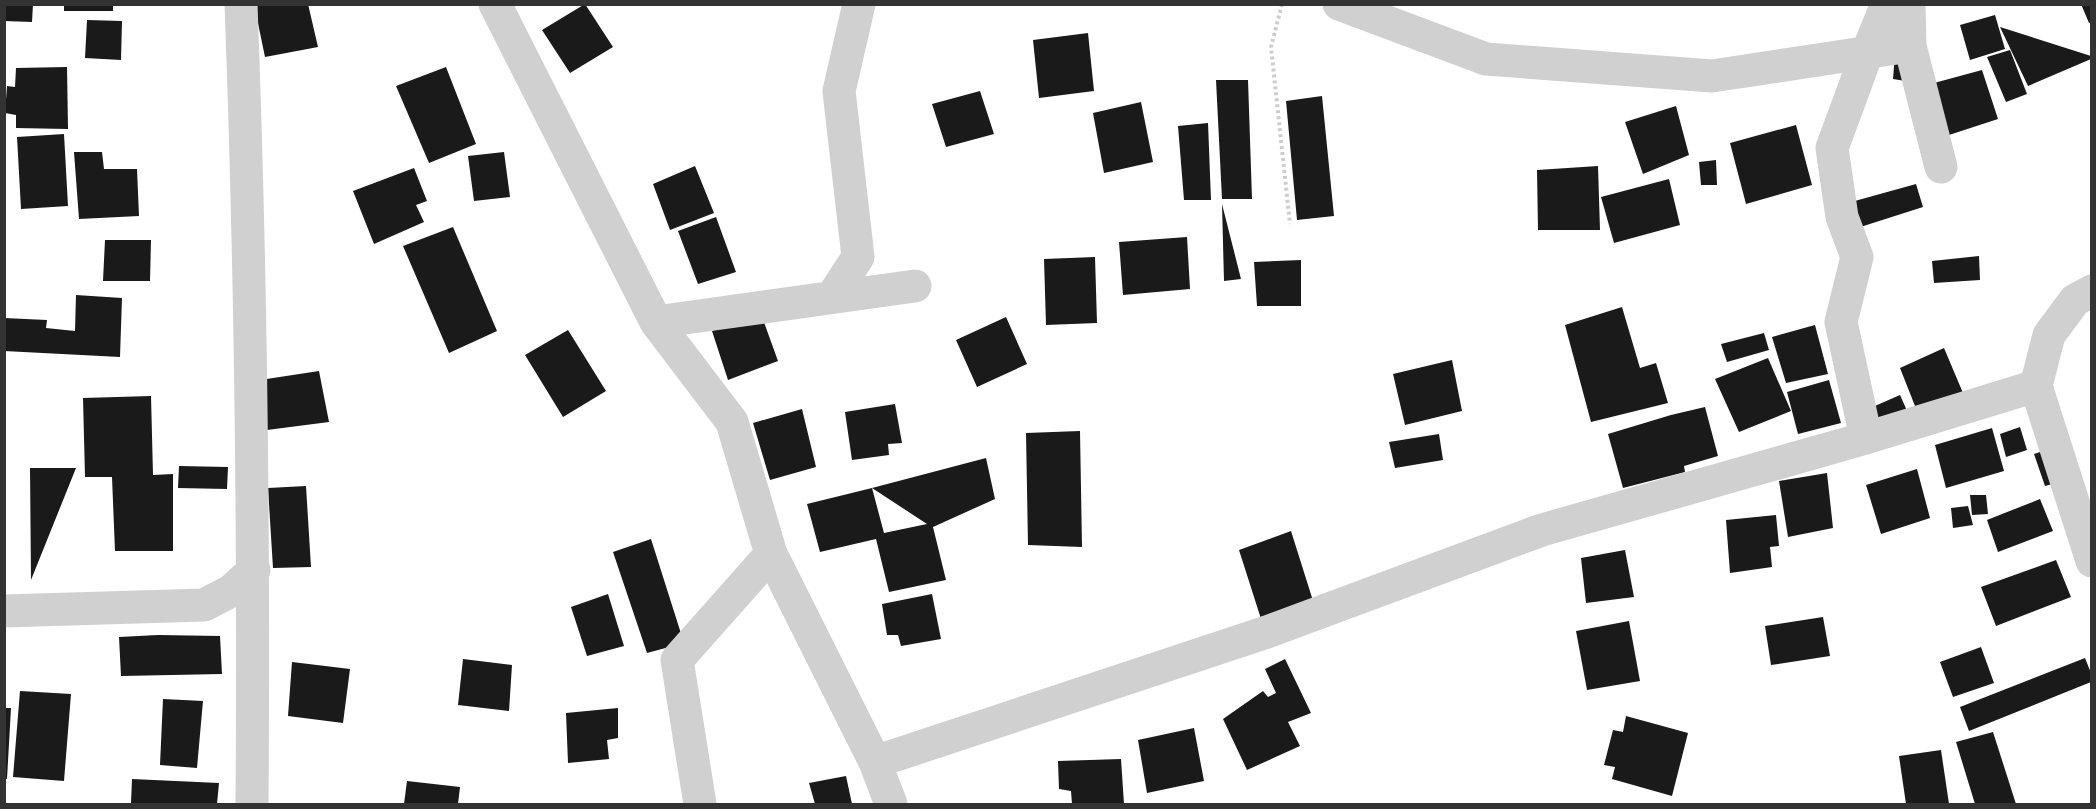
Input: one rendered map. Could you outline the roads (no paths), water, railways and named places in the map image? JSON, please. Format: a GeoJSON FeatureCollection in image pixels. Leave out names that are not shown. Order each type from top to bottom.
{"type":"FeatureCollection","features":[{"type":"Feature","properties":{"kind":"street"},"geometry":{"type":"LineString","coordinates":[[241,4],[254,570],[252,804]]}},
{"type":"Feature","properties":{"kind":"street"},"geometry":{"type":"LineString","coordinates":[[495,4],[656,322],[732,422],[771,554],[875,762],[891,804]]}},
{"type":"Feature","properties":{"kind":"street"},"geometry":{"type":"LineString","coordinates":[[832,297],[858,257],[838,91],[859,4]]}},
{"type":"Feature","properties":{"kind":"street"},"geometry":{"type":"LineString","coordinates":[[1339,4],[1486,59],[1712,76],[1911,46]]}},
{"type":"Feature","properties":{"kind":"street"},"geometry":{"type":"LineString","coordinates":[[1866,438],[1841,322],[1857,258],[1842,217],[1832,147],[1866,53],[1887,4]]}},
{"type":"Feature","properties":{"kind":"street"},"geometry":{"type":"LineString","coordinates":[[1908,4],[1911,46],[1941,167]]}},
{"type":"Feature","properties":{"kind":"street"},"geometry":{"type":"LineString","coordinates":[[656,322],[915,286]]}},
{"type":"Feature","properties":{"kind":"street"},"geometry":{"type":"LineString","coordinates":[[2091,291],[2075,300],[2049,335],[2036,386],[2091,561]]}},
{"type":"Feature","properties":{"kind":"street"},"geometry":{"type":"LineString","coordinates":[[875,762],[1267,632],[1542,530],[1866,438],[2036,386]]}},
{"type":"Feature","properties":{"kind":"street"},"geometry":{"type":"LineString","coordinates":[[700,804],[677,660],[771,554]]}},
{"type":"Feature","properties":{"kind":"street"},"geometry":{"type":"LineString","coordinates":[[4,611],[204,605],[231,591],[254,570]]}}]}
